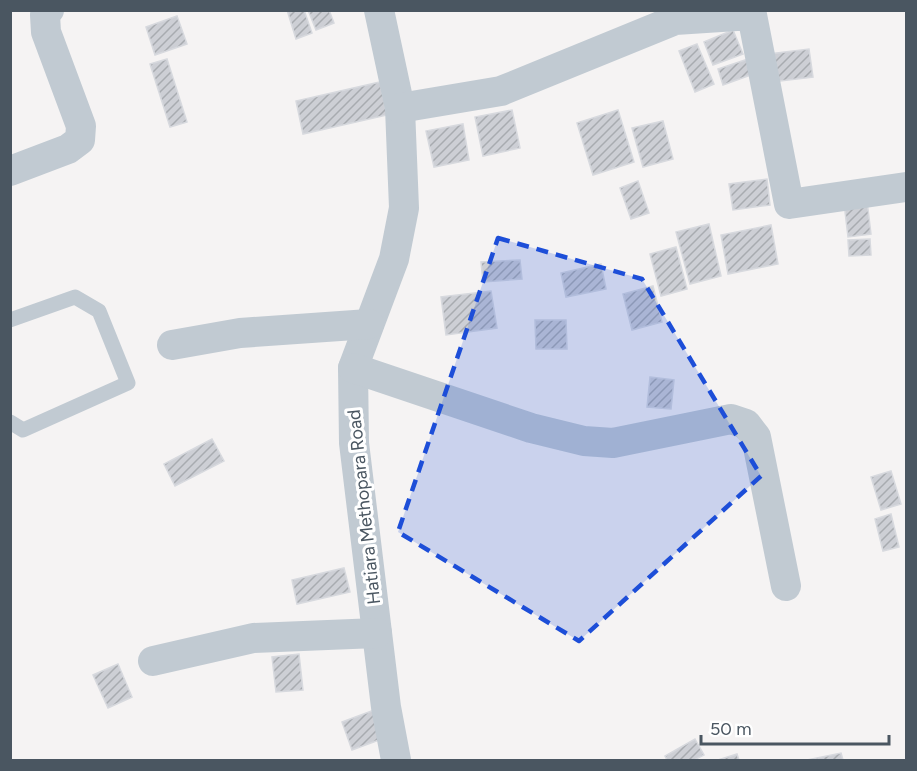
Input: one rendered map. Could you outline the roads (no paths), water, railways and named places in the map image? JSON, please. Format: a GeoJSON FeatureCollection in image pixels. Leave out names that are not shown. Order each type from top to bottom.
{"type":"FeatureCollection","features":[{"type":"Feature","properties":{"kind":"street"},"geometry":{"type":"LineString","coordinates":[[10,171],[68,148],[80,140],[81,126],[46,32],[45,15],[49,10]]}},
{"type":"Feature","properties":{"kind":"street","name":"Hatiara Methopara Road"},"geometry":{"type":"LineString","coordinates":[[379,10],[400,108],[404,208],[394,259],[352,368],[354,443],[386,707],[396,760]]}},
{"type":"Feature","properties":{"kind":"street"},"geometry":{"type":"LineString","coordinates":[[400,108],[501,91],[675,21],[752,15],[789,204],[906,187]]}},
{"type":"Feature","properties":{"kind":"street"},"geometry":{"type":"LineString","coordinates":[[172,345],[240,333],[369,324]]}},
{"type":"Feature","properties":{"kind":"street"},"geometry":{"type":"LineString","coordinates":[[352,368],[531,428],[584,441],[613,443],[731,419],[746,424],[756,438],[786,586]]}},
{"type":"Feature","properties":{"kind":"street"},"geometry":{"type":"LineString","coordinates":[[153,661],[252,638],[377,633]]}},
{"type":"Feature","properties":{"kind":"lane"},"geometry":{"type":"LineString","coordinates":[[10,320],[75,297],[99,311],[128,383],[23,430],[10,422]]}}]}
